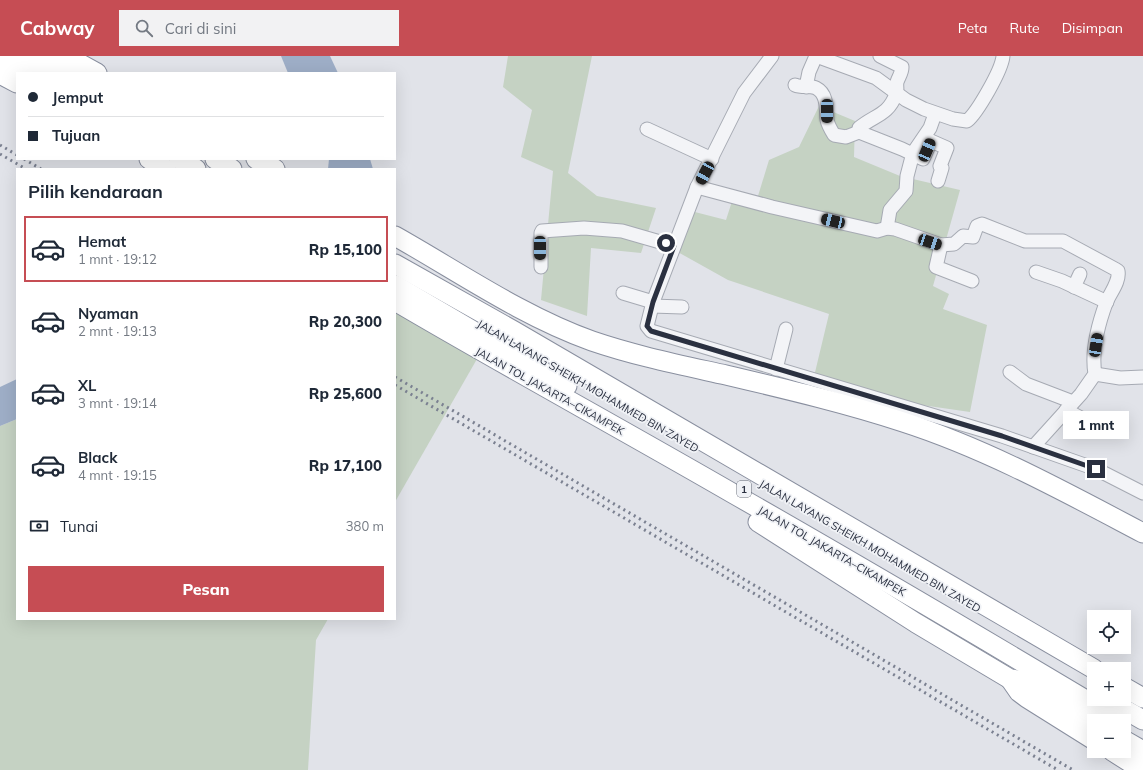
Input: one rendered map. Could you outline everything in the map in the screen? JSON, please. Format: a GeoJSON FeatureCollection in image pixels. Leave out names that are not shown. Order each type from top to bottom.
{"type":"FeatureCollection","features":[{"type":"Feature","properties":{"kind":"highway"},"geometry":{"type":"LineString","coordinates":[[2,56],[30,72]]}},
{"type":"Feature","properties":{"kind":"highway"},"geometry":{"type":"LineString","coordinates":[[22,56],[50,72]]}},
{"type":"Feature","properties":{"kind":"highway"},"geometry":{"type":"LineString","coordinates":[[40,56],[66,72]]}},
{"type":"Feature","properties":{"kind":"highway"},"geometry":{"type":"LineString","coordinates":[[66,56],[95,72]]}},
{"type":"Feature","properties":{"kind":"highway"},"geometry":{"type":"LineString","coordinates":[[0,74],[16,82]]}},
{"type":"Feature","properties":{"kind":"highway"},"geometry":{"type":"LineString","coordinates":[[151,160],[164,168]]}},
{"type":"Feature","properties":{"kind":"highway"},"geometry":{"type":"LineString","coordinates":[[181,160],[194,168]]}},
{"type":"Feature","properties":{"kind":"highway"},"geometry":{"type":"LineString","coordinates":[[200,160],[213,168]]}},
{"type":"Feature","properties":{"kind":"highway"},"geometry":{"type":"LineString","coordinates":[[217,160],[230,168]]}},
{"type":"Feature","properties":{"kind":"highway"},"geometry":{"type":"LineString","coordinates":[[258,160],[273,168]]}},
{"type":"Feature","properties":{"kind":"highway"},"geometry":{"type":"LineString","coordinates":[[396,237],[551,324],[591,340],[632,353],[769,385],[903,422],[981,452],[1143,533]]}},
{"type":"Feature","properties":{"kind":"highway","name":"1"},"geometry":{"type":"LineString","coordinates":[[400,270],[514,331],[1087,666]]}},
{"type":"Feature","properties":{"kind":"highway","name":"JALAN LAYANG SHEIKH MOHAMMED BIN ZAYED"},"geometry":{"type":"LineString","coordinates":[[400,270],[1087,672]]}},
{"type":"Feature","properties":{"kind":"highway","name":"JALAN LAYANG SHEIKH MOHAMMED BIN ZAYED"},"geometry":{"type":"LineString","coordinates":[[396,286],[1087,688]]}},
{"type":"Feature","properties":{"kind":"highway","name":"JALAN TOL JAKARTA–CIKAMPEK"},"geometry":{"type":"LineString","coordinates":[[398,303],[481,352],[738,496],[1109,714]]}},
{"type":"Feature","properties":{"kind":"highway"},"geometry":{"type":"LineString","coordinates":[[738,496],[754,519],[916,623],[1010,679],[1018,680],[1033,686],[1087,718]]}},
{"type":"Feature","properties":{"kind":"highway"},"geometry":{"type":"LineString","coordinates":[[1010,679],[1019,692],[1027,698],[1087,736]]}},
{"type":"Feature","properties":{"kind":"highway"},"geometry":{"type":"LineString","coordinates":[[1131,691],[1143,698]]}},
{"type":"Feature","properties":{"kind":"highway"},"geometry":{"type":"LineString","coordinates":[[1131,698],[1143,705]]}},
{"type":"Feature","properties":{"kind":"highway"},"geometry":{"type":"LineString","coordinates":[[1118,706],[1143,720]]}},
{"type":"Feature","properties":{"kind":"highway"},"geometry":{"type":"LineString","coordinates":[[1131,727],[1143,734]]}},
{"type":"Feature","properties":{"kind":"highway"},"geometry":{"type":"LineString","coordinates":[[1131,744],[1143,751]]}},
{"type":"Feature","properties":{"kind":"highway"},"geometry":{"type":"LineString","coordinates":[[1123,758],[1142,770]]}},
{"type":"Feature","properties":{"kind":"street"},"geometry":{"type":"LineString","coordinates":[[772,56],[744,93],[697,187],[653,304],[647,326],[651,331],[1002,436],[1096,469],[1143,493]]}},
{"type":"Feature","properties":{"kind":"street"},"geometry":{"type":"LineString","coordinates":[[938,181],[942,168],[940,166],[947,148],[931,141],[923,159],[859,132],[846,137],[834,135],[827,122],[825,100],[822,92],[816,88],[800,86],[809,72],[816,56],[876,78],[906,100],[935,114],[967,121],[973,116],[993,84],[1003,56]]}},
{"type":"Feature","properties":{"kind":"street"},"geometry":{"type":"LineString","coordinates":[[859,132],[859,128],[869,120],[878,117],[886,111],[897,93],[897,83],[902,73],[902,67],[880,56]]}},
{"type":"Feature","properties":{"kind":"street"},"geometry":{"type":"LineString","coordinates":[[888,228],[890,210],[906,191],[907,176],[913,154],[930,128],[935,114]]}},
{"type":"Feature","properties":{"kind":"street"},"geometry":{"type":"LineString","coordinates":[[647,129],[712,159]]}},
{"type":"Feature","properties":{"kind":"street"},"geometry":{"type":"LineString","coordinates":[[697,187],[772,207],[878,231],[888,228],[942,245],[954,244],[963,236],[973,237],[977,226],[982,224],[1025,241],[1063,240],[1118,271],[1118,279],[1107,302],[1099,325],[1094,359],[1095,374],[1070,406],[1033,447]]}},
{"type":"Feature","properties":{"kind":"street"},"geometry":{"type":"LineString","coordinates":[[540,267],[542,231],[584,228],[622,231],[674,246]]}},
{"type":"Feature","properties":{"kind":"street"},"geometry":{"type":"LineString","coordinates":[[942,245],[936,267],[972,281]]}},
{"type":"Feature","properties":{"kind":"street"},"geometry":{"type":"LineString","coordinates":[[1036,272],[1062,281],[1107,302]]}},
{"type":"Feature","properties":{"kind":"street"},"geometry":{"type":"LineString","coordinates":[[1074,287],[1080,274]]}},
{"type":"Feature","properties":{"kind":"street"},"geometry":{"type":"LineString","coordinates":[[623,294],[653,304],[682,307]]}},
{"type":"Feature","properties":{"kind":"street"},"geometry":{"type":"LineString","coordinates":[[776,369],[782,351],[786,329]]}},
{"type":"Feature","properties":{"kind":"street"},"geometry":{"type":"LineString","coordinates":[[1010,372],[1026,384],[1070,406],[1096,426]]}},
{"type":"Feature","properties":{"kind":"street"},"geometry":{"type":"LineString","coordinates":[[1095,374],[1120,378],[1143,377]]}},
{"type":"Feature","properties":{"kind":"green space"},"geometry":{"type":"Polygon","coordinates":[[[508,56],[592,56],[568,173],[597,196],[656,208],[641,253],[591,248],[587,316],[541,300],[553,171],[521,157],[532,110],[503,87],[508,56]]]}},
{"type":"Feature","properties":{"kind":"green space"},"geometry":{"type":"Polygon","coordinates":[[[819,106],[855,121],[854,157],[900,176],[960,190],[933,286],[949,294],[943,309],[987,325],[970,412],[811,389],[829,314],[728,280],[676,251],[691,211],[726,220],[734,195],[758,196],[769,160],[799,147],[819,106]]]}},
{"type":"Feature","properties":{"kind":"green space"},"geometry":{"type":"Polygon","coordinates":[[[396,302],[481,352],[396,500],[396,302]]]}},
{"type":"Feature","properties":{"kind":"green space"},"geometry":{"type":"Polygon","coordinates":[[[16,419],[16,620],[327,620],[316,640],[308,770],[0,770],[0,426],[16,419]]]}},
{"type":"Feature","properties":{"kind":"water"},"geometry":{"type":"Polygon","coordinates":[[[281,56],[330,56],[338,72],[288,72],[281,56]]]}},
{"type":"Feature","properties":{"kind":"water"},"geometry":{"type":"Polygon","coordinates":[[[329,160],[370,160],[373,168],[328,168],[329,160]]]}},
{"type":"Feature","properties":{"kind":"water"},"geometry":{"type":"Polygon","coordinates":[[[16,379],[16,419],[0,426],[0,387],[16,379]]]}},
{"type":"Feature","properties":{"kind":"railway"},"geometry":{"type":"LineString","coordinates":[[0,145],[16,154]]}},
{"type":"Feature","properties":{"kind":"railway"},"geometry":{"type":"LineString","coordinates":[[0,154],[24,168]]}},
{"type":"Feature","properties":{"kind":"railway"},"geometry":{"type":"LineString","coordinates":[[26,160],[39,168]]}},
{"type":"Feature","properties":{"kind":"railway"},"geometry":{"type":"LineString","coordinates":[[396,378],[1073,770]]}},
{"type":"Feature","properties":{"kind":"railway"},"geometry":{"type":"LineString","coordinates":[[396,386],[1058,770]]}},
{"type":"Feature","properties":{"kind":"route"},"geometry":{"type":"LineString","coordinates":[[666,243],[674,246],[653,302],[647,326],[651,331],[1002,436],[1096,469]]}}]}
